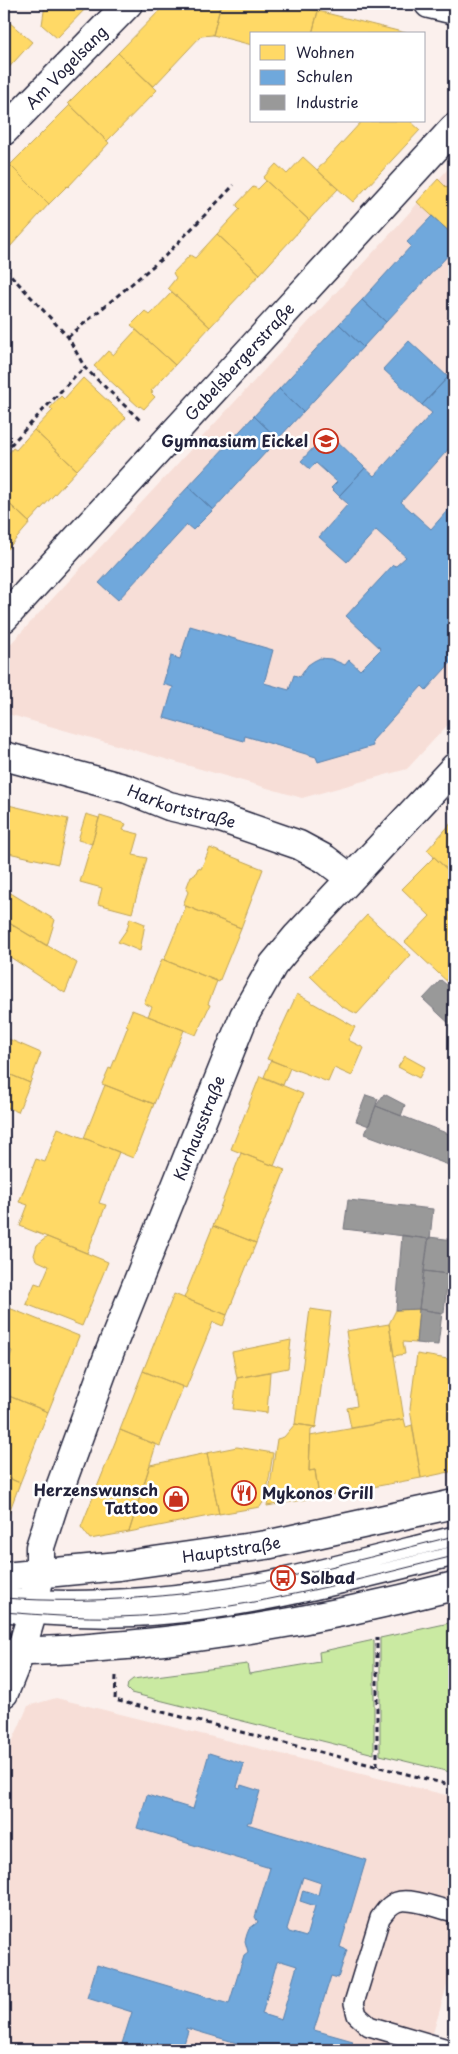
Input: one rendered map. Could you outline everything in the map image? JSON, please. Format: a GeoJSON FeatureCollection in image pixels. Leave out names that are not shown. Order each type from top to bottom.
{"type":"FeatureCollection","features":[{"type":"Feature","properties":{"kind":"street","name":"Am Vogelsang"},"geometry":{"type":"LineString","coordinates":[[4,131],[128,4]]}},
{"type":"Feature","properties":{"kind":"street"},"geometry":{"type":"LineString","coordinates":[[429,4],[454,10]]}},
{"type":"Feature","properties":{"kind":"street","name":"Gabelsbergerstraße"},"geometry":{"type":"LineString","coordinates":[[4,618],[454,128]]}},
{"type":"Feature","properties":{"kind":"street","name":"Harkortstraße"},"geometry":{"type":"LineString","coordinates":[[4,756],[127,789],[169,806],[221,818],[299,845],[325,859],[350,878]]}},
{"type":"Feature","properties":{"kind":"street","name":"Kurhausstraße"},"geometry":{"type":"LineString","coordinates":[[4,1694],[12,1651],[19,1591],[40,1547],[110,1351],[244,1016],[273,965],[296,936],[454,768]]}},
{"type":"Feature","properties":{"kind":"street","name":"Hauptstraße"},"geometry":{"type":"LineString","coordinates":[[19,1591],[119,1566],[266,1545],[454,1504]]}},
{"type":"Feature","properties":{"kind":"street"},"geometry":{"type":"LineString","coordinates":[[12,1651],[71,1649],[190,1639],[377,1606],[454,1586]]}},
{"type":"Feature","properties":{"kind":"lane"},"geometry":{"type":"LineString","coordinates":[[19,1591],[145,1597],[201,1592],[283,1578],[454,1536]]}},
{"type":"Feature","properties":{"kind":"lane"},"geometry":{"type":"LineString","coordinates":[[19,1591],[118,1617],[232,1606],[281,1597],[454,1556]]}},
{"type":"Feature","properties":{"kind":"lane"},"geometry":{"type":"LineString","coordinates":[[4,1612],[19,1591]]}},
{"type":"Feature","properties":{"kind":"lane"},"geometry":{"type":"LineString","coordinates":[[451,2050],[370,2026],[357,2015],[354,2003],[380,1918],[388,1906],[398,1901],[409,1901],[454,1912]]}},
{"type":"Feature","properties":{"kind":"path"},"geometry":{"type":"LineString","coordinates":[[68,337],[165,256],[234,185]]}},
{"type":"Feature","properties":{"kind":"path"},"geometry":{"type":"LineString","coordinates":[[6,269],[68,337],[85,368],[165,443]]}},
{"type":"Feature","properties":{"kind":"path"},"geometry":{"type":"LineString","coordinates":[[4,452],[75,376],[85,368]]}},
{"type":"Feature","properties":{"kind":"path"},"geometry":{"type":"LineString","coordinates":[[377,1606],[377,1766]]}},
{"type":"Feature","properties":{"kind":"path"},"geometry":{"type":"LineString","coordinates":[[116,1674],[115,1700],[454,1786]]}},
{"type":"Feature","properties":{"kind":"shaded area","name":"Gymnasium Eickel"},"geometry":{"type":"Polygon","coordinates":[[[454,162],[454,718],[407,769],[302,798],[4,713],[4,651],[392,232],[454,162]]]}},
{"type":"Feature","properties":{"kind":"shaded area"},"geometry":{"type":"Polygon","coordinates":[[[56,1698],[454,1797],[454,1962],[428,2050],[4,2050],[4,1760],[28,1706],[56,1698]]]}},
{"type":"Feature","properties":{"kind":"green space"},"geometry":{"type":"Polygon","coordinates":[[[454,1622],[454,1773],[380,1755],[380,1638],[454,1622]]]}},
{"type":"Feature","properties":{"kind":"green space"},"geometry":{"type":"Polygon","coordinates":[[[374,1640],[374,1754],[131,1693],[127,1689],[128,1683],[133,1679],[247,1664],[249,1674],[320,1662],[319,1652],[374,1640]]]}},
{"type":"Feature","properties":{"kind":"building: Wohnen"},"geometry":{"type":"Polygon","coordinates":[[[44,4],[80,4],[78,10],[44,4]]]}},
{"type":"Feature","properties":{"kind":"building: Wohnen"},"geometry":{"type":"Polygon","coordinates":[[[45,4],[78,10],[80,4],[90,4],[57,38],[42,25],[45,4]]]}},
{"type":"Feature","properties":{"kind":"building: Wohnen"},"geometry":{"type":"Polygon","coordinates":[[[166,4],[221,4],[213,35],[201,36],[153,87],[118,53],[166,4]]]}},
{"type":"Feature","properties":{"kind":"building: Wohnen"},"geometry":{"type":"Polygon","coordinates":[[[221,4],[290,4],[318,11],[313,32],[250,32],[250,44],[213,35],[221,4]]]}},
{"type":"Feature","properties":{"kind":"building: Wohnen"},"geometry":{"type":"Polygon","coordinates":[[[318,11],[402,32],[313,32],[318,11]]]}},
{"type":"Feature","properties":{"kind":"building: Wohnen"},"geometry":{"type":"Polygon","coordinates":[[[9,22],[32,42],[4,73],[4,28],[9,22]]]}},
{"type":"Feature","properties":{"kind":"building: Wohnen"},"geometry":{"type":"Polygon","coordinates":[[[118,53],[157,90],[107,141],[68,103],[118,53]]]}},
{"type":"Feature","properties":{"kind":"building: Wohnen"},"geometry":{"type":"Polygon","coordinates":[[[70,105],[109,143],[68,187],[49,204],[10,165],[70,105]]]}},
{"type":"Feature","properties":{"kind":"building: Wohnen"},"geometry":{"type":"Polygon","coordinates":[[[361,122],[411,122],[420,130],[353,202],[317,170],[361,122]]]}},
{"type":"Feature","properties":{"kind":"building: Wohnen"},"geometry":{"type":"Polygon","coordinates":[[[303,157],[338,189],[309,220],[263,178],[276,164],[287,174],[303,157]]]}},
{"type":"Feature","properties":{"kind":"building: Wohnen"},"geometry":{"type":"Polygon","coordinates":[[[10,165],[49,204],[9,248],[7,247],[4,250],[4,172],[10,165]]]}},
{"type":"Feature","properties":{"kind":"building: Wohnen"},"geometry":{"type":"Polygon","coordinates":[[[438,179],[447,188],[454,180],[454,236],[417,202],[438,179]]]}},
{"type":"Feature","properties":{"kind":"building: Wohnen"},"geometry":{"type":"Polygon","coordinates":[[[266,181],[309,220],[260,274],[217,234],[240,209],[237,204],[253,187],[258,189],[266,181]]]}},
{"type":"Feature","properties":{"kind":"building: Wohnen"},"geometry":{"type":"Polygon","coordinates":[[[217,234],[260,274],[210,327],[168,288],[176,278],[173,273],[190,255],[195,258],[217,234]]]}},
{"type":"Feature","properties":{"kind":"building: Wohnen"},"geometry":{"type":"Polygon","coordinates":[[[172,292],[210,327],[175,365],[131,325],[145,311],[150,315],[172,292]]]}},
{"type":"Feature","properties":{"kind":"building: Wohnen"},"geometry":{"type":"Polygon","coordinates":[[[136,330],[175,365],[151,391],[155,397],[144,409],[139,407],[94,366],[108,351],[113,355],[136,330]]]}},
{"type":"Feature","properties":{"kind":"building: Wohnen"},"geometry":{"type":"Polygon","coordinates":[[[83,378],[126,418],[77,470],[34,430],[53,410],[50,408],[61,396],[64,399],[83,378]]]}},
{"type":"Feature","properties":{"kind":"building: Wohnen"},"geometry":{"type":"Polygon","coordinates":[[[34,430],[77,470],[29,522],[4,499],[4,459],[13,448],[16,450],[34,430]]]}},
{"type":"Feature","properties":{"kind":"building: Wohnen"},"geometry":{"type":"Polygon","coordinates":[[[4,499],[30,523],[4,553],[4,499]]]}},
{"type":"Feature","properties":{"kind":"building: Wohnen"},"geometry":{"type":"Polygon","coordinates":[[[4,804],[68,819],[58,864],[4,852],[4,804]]]}},
{"type":"Feature","properties":{"kind":"building: Wohnen"},"geometry":{"type":"Polygon","coordinates":[[[86,814],[99,818],[92,844],[78,840],[86,814]]]}},
{"type":"Feature","properties":{"kind":"building: Wohnen"},"geometry":{"type":"Polygon","coordinates":[[[100,816],[126,824],[123,830],[139,834],[133,855],[147,858],[132,913],[98,904],[102,888],[80,882],[100,816]]]}},
{"type":"Feature","properties":{"kind":"building: Wohnen"},"geometry":{"type":"Polygon","coordinates":[[[454,820],[454,876],[427,850],[454,820]]]}},
{"type":"Feature","properties":{"kind":"building: Wohnen"},"geometry":{"type":"Polygon","coordinates":[[[210,848],[263,869],[241,928],[183,905],[191,876],[195,875],[198,868],[201,869],[210,848]]]}},
{"type":"Feature","properties":{"kind":"building: Wohnen"},"geometry":{"type":"Polygon","coordinates":[[[434,857],[454,876],[453,987],[405,942],[430,916],[402,889],[434,857]]]}},
{"type":"Feature","properties":{"kind":"building: Wohnen"},"geometry":{"type":"Polygon","coordinates":[[[4,889],[55,920],[47,946],[4,920],[4,889]]]}},
{"type":"Feature","properties":{"kind":"building: Wohnen"},"geometry":{"type":"Polygon","coordinates":[[[186,906],[241,928],[219,982],[164,960],[186,906]]]}},
{"type":"Feature","properties":{"kind":"building: Wohnen"},"geometry":{"type":"Polygon","coordinates":[[[367,915],[411,955],[357,1014],[341,1006],[310,976],[367,915]]]}},
{"type":"Feature","properties":{"kind":"building: Wohnen"},"geometry":{"type":"Polygon","coordinates":[[[130,918],[145,924],[140,951],[118,942],[127,929],[130,918]]]}},
{"type":"Feature","properties":{"kind":"building: Wohnen"},"geometry":{"type":"Polygon","coordinates":[[[4,920],[77,963],[65,993],[4,953],[4,920]]]}},
{"type":"Feature","properties":{"kind":"building: Wohnen"},"geometry":{"type":"Polygon","coordinates":[[[162,959],[217,981],[208,1004],[210,1005],[196,1035],[148,1016],[152,1007],[144,1003],[162,959]]]}},
{"type":"Feature","properties":{"kind":"building: Wohnen"},"geometry":{"type":"Polygon","coordinates":[[[297,994],[355,1027],[348,1040],[364,1048],[352,1076],[334,1068],[328,1082],[267,1059],[297,994]]]}},
{"type":"Feature","properties":{"kind":"building: Wohnen"},"geometry":{"type":"Polygon","coordinates":[[[132,1010],[184,1030],[154,1104],[102,1084],[109,1068],[111,1069],[128,1026],[126,1025],[132,1010]]]}},
{"type":"Feature","properties":{"kind":"building: Wohnen"},"geometry":{"type":"Polygon","coordinates":[[[4,1037],[41,1053],[30,1083],[4,1072],[4,1037]]]}},
{"type":"Feature","properties":{"kind":"building: Wohnen"},"geometry":{"type":"Polygon","coordinates":[[[405,1056],[425,1067],[419,1078],[398,1067],[405,1056]]]}},
{"type":"Feature","properties":{"kind":"building: Wohnen"},"geometry":{"type":"Polygon","coordinates":[[[271,1060],[290,1068],[283,1085],[264,1077],[271,1060]]]}},
{"type":"Feature","properties":{"kind":"building: Wohnen"},"geometry":{"type":"Polygon","coordinates":[[[4,1072],[30,1083],[18,1112],[4,1106],[4,1072]]]}},
{"type":"Feature","properties":{"kind":"building: Wohnen"},"geometry":{"type":"Polygon","coordinates":[[[260,1076],[303,1094],[274,1166],[231,1149],[260,1076]]]}},
{"type":"Feature","properties":{"kind":"building: Wohnen"},"geometry":{"type":"Polygon","coordinates":[[[105,1085],[154,1104],[133,1158],[84,1138],[105,1085]]]}},
{"type":"Feature","properties":{"kind":"building: Wohnen"},"geometry":{"type":"Polygon","coordinates":[[[58,1128],[119,1152],[99,1203],[106,1205],[87,1253],[20,1226],[28,1205],[19,1202],[36,1159],[45,1162],[58,1128]]]}},
{"type":"Feature","properties":{"kind":"building: Wohnen"},"geometry":{"type":"Polygon","coordinates":[[[241,1153],[285,1170],[256,1243],[213,1226],[241,1153]]]}},
{"type":"Feature","properties":{"kind":"building: Wohnen"},"geometry":{"type":"Polygon","coordinates":[[[213,1226],[256,1243],[227,1315],[184,1298],[213,1226]]]}},
{"type":"Feature","properties":{"kind":"building: Wohnen"},"geometry":{"type":"Polygon","coordinates":[[[47,1237],[108,1262],[82,1326],[26,1304],[35,1283],[41,1285],[49,1266],[36,1260],[34,1255],[37,1245],[47,1237]]]}},
{"type":"Feature","properties":{"kind":"building: Wohnen"},"geometry":{"type":"Polygon","coordinates":[[[174,1294],[227,1315],[223,1326],[213,1322],[186,1388],[143,1371],[174,1294]]]}},
{"type":"Feature","properties":{"kind":"building: Wohnen"},"geometry":{"type":"Polygon","coordinates":[[[4,1306],[79,1336],[48,1412],[4,1394],[4,1373],[12,1351],[6,1349],[9,1342],[4,1340],[4,1306]]]}},
{"type":"Feature","properties":{"kind":"building: Wohnen"},"geometry":{"type":"Polygon","coordinates":[[[310,1309],[331,1312],[316,1427],[295,1424],[310,1309]]]}},
{"type":"Feature","properties":{"kind":"building: Wohnen"},"geometry":{"type":"Polygon","coordinates":[[[419,1309],[416,1343],[403,1342],[405,1354],[394,1356],[389,1324],[396,1310],[419,1309]]]}},
{"type":"Feature","properties":{"kind":"building: Wohnen"},"geometry":{"type":"Polygon","coordinates":[[[389,1324],[404,1419],[351,1428],[347,1408],[357,1406],[346,1331],[389,1324]]]}},
{"type":"Feature","properties":{"kind":"building: Wohnen"},"geometry":{"type":"Polygon","coordinates":[[[291,1340],[288,1368],[237,1378],[232,1352],[291,1340]]]}},
{"type":"Feature","properties":{"kind":"building: Wohnen"},"geometry":{"type":"Polygon","coordinates":[[[417,1354],[454,1360],[452,1402],[454,1401],[454,1471],[421,1478],[410,1409],[417,1354]]]}},
{"type":"Feature","properties":{"kind":"building: Wohnen"},"geometry":{"type":"Polygon","coordinates":[[[143,1371],[183,1387],[160,1446],[120,1430],[143,1371]]]}},
{"type":"Feature","properties":{"kind":"building: Wohnen"},"geometry":{"type":"Polygon","coordinates":[[[270,1372],[267,1413],[233,1409],[237,1378],[270,1372]]]}},
{"type":"Feature","properties":{"kind":"building: Wohnen"},"geometry":{"type":"Polygon","coordinates":[[[4,1394],[48,1412],[20,1483],[4,1476],[4,1394]]]}},
{"type":"Feature","properties":{"kind":"building: Wohnen"},"geometry":{"type":"Polygon","coordinates":[[[404,1419],[406,1427],[412,1425],[421,1478],[319,1497],[315,1470],[309,1471],[310,1436],[404,1419]]]}},
{"type":"Feature","properties":{"kind":"building: Wohnen"},"geometry":{"type":"Polygon","coordinates":[[[295,1424],[316,1427],[311,1430],[309,1471],[315,1470],[319,1497],[267,1506],[277,1439],[284,1437],[295,1424]]]}},
{"type":"Feature","properties":{"kind":"building: Wohnen"},"geometry":{"type":"Polygon","coordinates":[[[120,1430],[156,1445],[129,1532],[90,1539],[81,1527],[120,1430]]]}},
{"type":"Feature","properties":{"kind":"building: Wohnen"},"geometry":{"type":"Polygon","coordinates":[[[237,1447],[273,1453],[266,1498],[260,1507],[219,1514],[207,1453],[237,1447]]]}},
{"type":"Feature","properties":{"kind":"building: Wohnen"},"geometry":{"type":"Polygon","coordinates":[[[207,1453],[219,1514],[129,1532],[150,1465],[207,1453]]]}},
{"type":"Feature","properties":{"kind":"building: Wohnen"},"geometry":{"type":"Polygon","coordinates":[[[4,1476],[20,1483],[4,1526],[4,1476]]]}},
{"type":"Feature","properties":{"kind":"building: Schulen"},"geometry":{"type":"Polygon","coordinates":[[[432,216],[454,236],[454,251],[386,322],[362,300],[411,246],[407,242],[432,216]]]}},
{"type":"Feature","properties":{"kind":"building: Schulen"},"geometry":{"type":"Polygon","coordinates":[[[362,300],[386,322],[363,347],[339,324],[362,300]]]}},
{"type":"Feature","properties":{"kind":"building: Schulen"},"geometry":{"type":"Polygon","coordinates":[[[339,324],[363,347],[303,412],[279,389],[339,324]]]}},
{"type":"Feature","properties":{"kind":"building: Schulen"},"geometry":{"type":"Polygon","coordinates":[[[409,341],[448,377],[422,405],[383,369],[409,341]]]}},
{"type":"Feature","properties":{"kind":"building: Schulen"},"geometry":{"type":"Polygon","coordinates":[[[448,377],[454,382],[454,443],[401,502],[431,529],[454,503],[454,609],[449,615],[454,620],[454,659],[426,690],[422,686],[372,741],[373,746],[318,762],[316,757],[245,736],[244,741],[164,718],[173,687],[163,684],[171,656],[180,659],[190,626],[273,650],[264,683],[289,690],[294,675],[300,677],[308,665],[320,658],[331,659],[345,665],[349,660],[360,670],[381,649],[346,616],[393,565],[396,566],[406,557],[376,530],[347,562],[319,537],[348,504],[339,496],[365,468],[374,476],[432,413],[422,405],[448,377]]]}},
{"type":"Feature","properties":{"kind":"building: Schulen"},"geometry":{"type":"Polygon","coordinates":[[[279,389],[303,412],[278,439],[254,416],[279,389]]]}},
{"type":"Feature","properties":{"kind":"building: Schulen"},"geometry":{"type":"Polygon","coordinates":[[[254,416],[278,439],[213,510],[188,487],[254,416]]]}},
{"type":"Feature","properties":{"kind":"building: Schulen"},"geometry":{"type":"Polygon","coordinates":[[[328,432],[365,468],[339,496],[331,488],[337,482],[316,463],[310,469],[301,461],[328,432]]]}},
{"type":"Feature","properties":{"kind":"building: Schulen"},"geometry":{"type":"Polygon","coordinates":[[[188,487],[213,510],[193,530],[187,525],[118,600],[99,583],[188,487]]]}},
{"type":"Feature","properties":{"kind":"building: Schulen"},"geometry":{"type":"Polygon","coordinates":[[[209,1753],[244,1764],[237,1787],[240,1788],[241,1785],[260,1791],[251,1822],[247,1824],[366,1860],[340,1947],[347,1950],[338,1978],[331,1976],[314,2030],[353,2041],[350,2050],[235,2050],[237,2043],[186,2028],[188,2031],[182,2050],[120,2050],[132,2012],[87,1998],[97,1965],[229,2004],[244,1955],[248,1952],[245,1941],[247,1934],[249,1929],[258,1922],[255,1917],[270,1868],[137,1828],[147,1795],[193,1809],[209,1753]],[[303,1877],[287,1929],[289,1932],[306,1937],[315,1906],[300,1901],[303,1890],[318,1895],[321,1883],[303,1877]],[[281,1961],[277,1962],[262,2014],[281,2020],[297,1966],[281,1961]]]}},
{"type":"Feature","properties":{"kind":"building: Industrie"},"geometry":{"type":"Polygon","coordinates":[[[441,980],[454,991],[454,1028],[423,999],[441,980]]]}},
{"type":"Feature","properties":{"kind":"building: Industrie"},"geometry":{"type":"Polygon","coordinates":[[[384,1094],[405,1105],[401,1116],[376,1106],[384,1094]]]}},
{"type":"Feature","properties":{"kind":"building: Industrie"},"geometry":{"type":"Polygon","coordinates":[[[366,1095],[378,1099],[369,1126],[356,1121],[366,1095]]]}},
{"type":"Feature","properties":{"kind":"building: Industrie"},"geometry":{"type":"Polygon","coordinates":[[[376,1106],[454,1136],[454,1167],[365,1134],[376,1106]]]}},
{"type":"Feature","properties":{"kind":"building: Industrie"},"geometry":{"type":"Polygon","coordinates":[[[348,1200],[433,1209],[430,1239],[344,1229],[348,1200]]]}},
{"type":"Feature","properties":{"kind":"building: Industrie"},"geometry":{"type":"Polygon","coordinates":[[[402,1235],[428,1239],[419,1309],[396,1310],[402,1235]]]}},
{"type":"Feature","properties":{"kind":"building: Industrie"},"geometry":{"type":"Polygon","coordinates":[[[429,1237],[454,1240],[453,1270],[449,1270],[448,1274],[424,1271],[429,1237]]]}},
{"type":"Feature","properties":{"kind":"building: Industrie"},"geometry":{"type":"Polygon","coordinates":[[[424,1271],[448,1274],[444,1313],[419,1309],[424,1271]]]}},
{"type":"Feature","properties":{"kind":"building: Industrie"},"geometry":{"type":"Polygon","coordinates":[[[419,1309],[442,1313],[438,1345],[416,1343],[419,1309]]]}},
{"type":"Feature","properties":{"kind":"tram line"},"geometry":{"type":"LineString","coordinates":[[4,1598],[38,1600],[109,1599],[215,1590],[284,1578],[454,1536]]}},
{"type":"Feature","properties":{"kind":"tram line"},"geometry":{"type":"LineString","coordinates":[[4,1612],[118,1617],[161,1615],[203,1610],[287,1596],[454,1556]]}},
{"type":"Feature","properties":{"kind":"place","name":"Gymnasium Eickel"},"geometry":{"type":"Point","coordinates":[326,441]}},
{"type":"Feature","properties":{"kind":"place","name":"Mykonos Grill"},"geometry":{"type":"Point","coordinates":[244,1493]}},
{"type":"Feature","properties":{"kind":"place","name":"Herzenswunsch Tattoo"},"geometry":{"type":"Point","coordinates":[176,1499]}},
{"type":"Feature","properties":{"kind":"place","name":"Solbad"},"geometry":{"type":"Point","coordinates":[283,1578]}}]}
